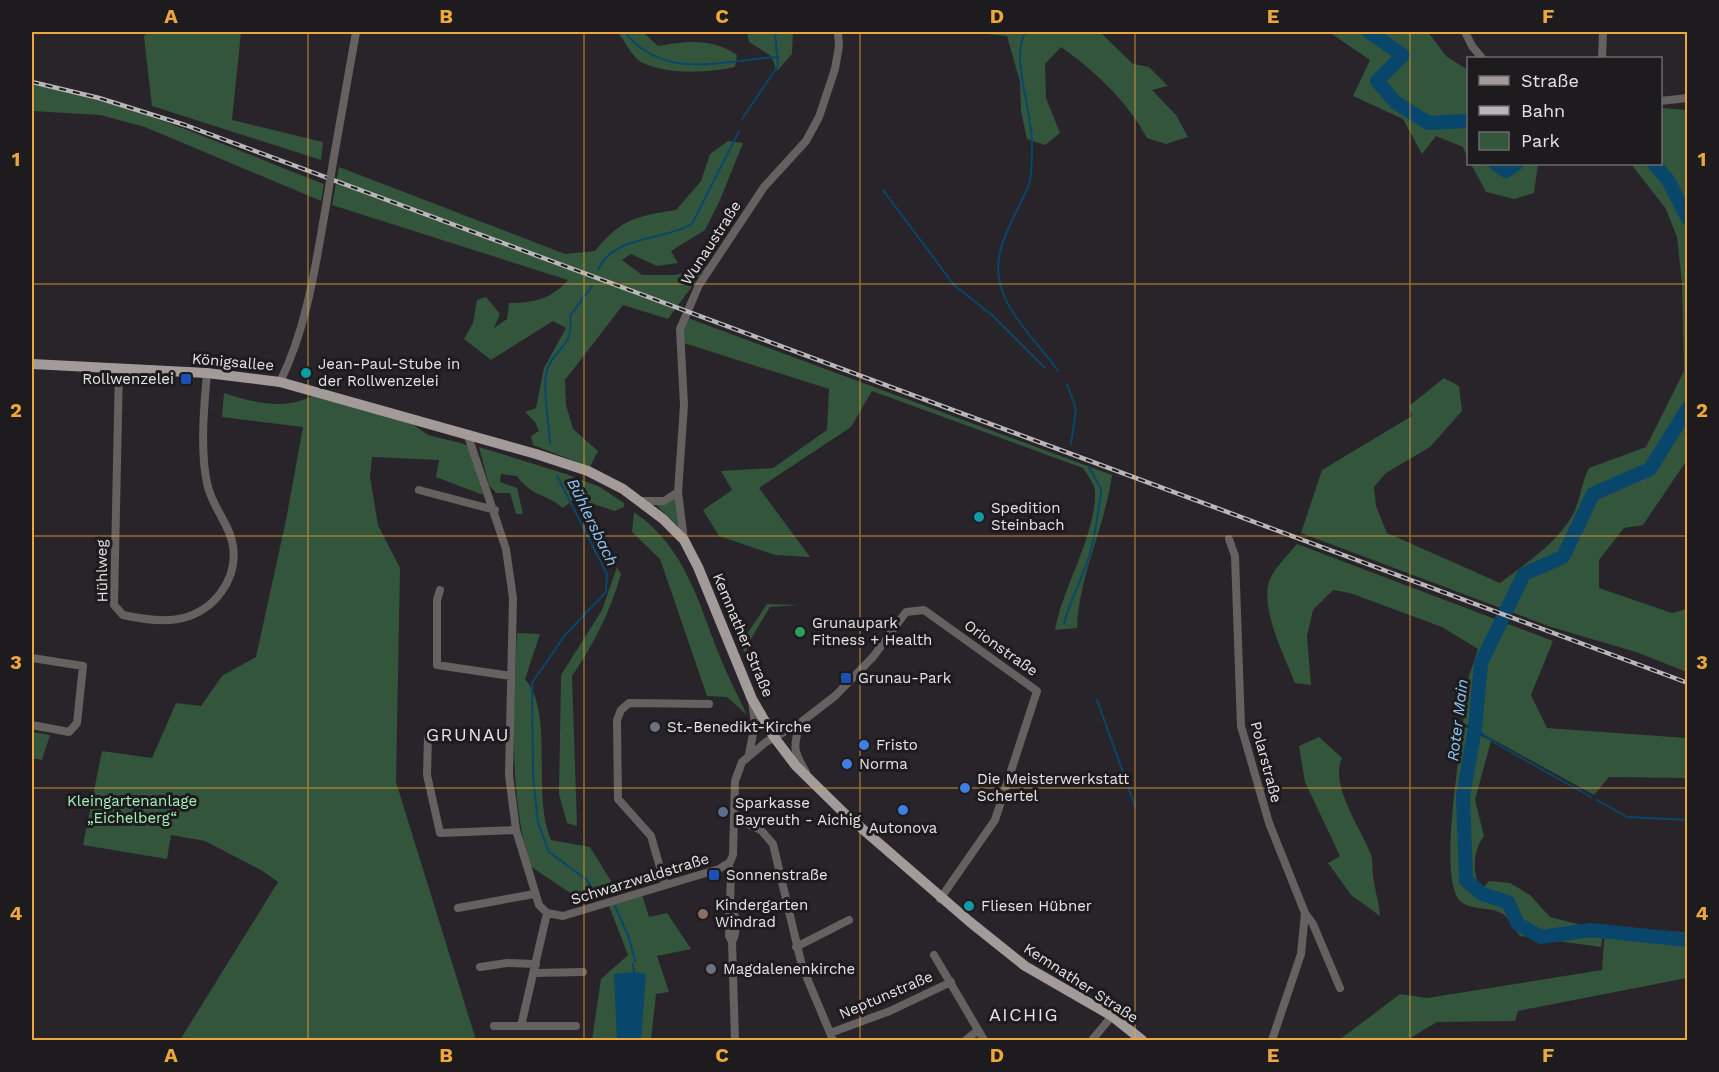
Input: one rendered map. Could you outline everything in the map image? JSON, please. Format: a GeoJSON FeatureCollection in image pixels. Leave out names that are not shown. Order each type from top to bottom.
{"type":"FeatureCollection","features":[{"type":"Feature","properties":{"kind":"main road","name":"Königsallee"},"geometry":{"type":"LineString","coordinates":[[32,364],[207,373],[280,382]]}},
{"type":"Feature","properties":{"kind":"main road","name":"Kemnather Straße"},"geometry":{"type":"LineString","coordinates":[[280,382],[326,393],[588,471],[640,501],[684,540],[698,567],[752,699],[774,737],[814,784],[940,899],[1025,966],[1112,1016],[1142,1041]]}},
{"type":"Feature","properties":{"kind":"street","name":"Königsallee"},"geometry":{"type":"LineString","coordinates":[[280,382],[294,353],[303,324],[356,32]]}},
{"type":"Feature","properties":{"kind":"street","name":"Wunaustraße"},"geometry":{"type":"LineString","coordinates":[[684,540],[678,492],[684,405],[678,335],[699,285],[764,187],[806,141],[819,117],[835,69],[839,46],[838,32]]}},
{"type":"Feature","properties":{"kind":"street"},"geometry":{"type":"LineString","coordinates":[[1465,32],[1481,57]]}},
{"type":"Feature","properties":{"kind":"street"},"geometry":{"type":"LineString","coordinates":[[1602,57],[1603,32]]}},
{"type":"Feature","properties":{"kind":"street"},"geometry":{"type":"LineString","coordinates":[[1662,101],[1688,98]]}},
{"type":"Feature","properties":{"kind":"street","name":"Hühlweg"},"geometry":{"type":"LineString","coordinates":[[119,368],[114,605],[123,615],[150,619],[182,619],[213,603],[226,586],[233,563],[231,537],[210,495],[205,472],[207,373]]}},
{"type":"Feature","properties":{"kind":"street"},"geometry":{"type":"LineString","coordinates":[[468,436],[495,510],[506,549],[513,598],[509,775],[516,830],[534,894],[539,905],[547,913],[522,1026]]}},
{"type":"Feature","properties":{"kind":"street"},"geometry":{"type":"LineString","coordinates":[[419,490],[495,510]]}},
{"type":"Feature","properties":{"kind":"street"},"geometry":{"type":"LineString","coordinates":[[640,501],[663,501],[678,492]]}},
{"type":"Feature","properties":{"kind":"street","name":"Polarstraße"},"geometry":{"type":"LineString","coordinates":[[1229,539],[1235,556],[1241,726],[1269,823],[1305,913],[1313,924],[1340,988]]}},
{"type":"Feature","properties":{"kind":"street"},"geometry":{"type":"LineString","coordinates":[[440,590],[437,600],[437,665],[511,676]]}},
{"type":"Feature","properties":{"kind":"street","name":"Orionstraße"},"geometry":{"type":"LineString","coordinates":[[749,754],[800,723],[835,696],[873,657],[906,612],[924,610],[1037,691],[995,820],[940,899]]}},
{"type":"Feature","properties":{"kind":"street"},"geometry":{"type":"LineString","coordinates":[[32,658],[83,666],[77,723],[74,729],[69,732],[32,725]]}},
{"type":"Feature","properties":{"kind":"street"},"geometry":{"type":"LineString","coordinates":[[735,1041],[732,942],[729,936],[731,872],[728,864],[732,858],[737,770],[749,754],[755,724],[752,699]]}},
{"type":"Feature","properties":{"kind":"street"},"geometry":{"type":"LineString","coordinates":[[665,885],[651,836],[618,799],[617,720],[621,710],[629,703],[709,704]]}},
{"type":"Feature","properties":{"kind":"street"},"geometry":{"type":"LineString","coordinates":[[800,723],[794,742],[795,753],[814,784]]}},
{"type":"Feature","properties":{"kind":"street"},"geometry":{"type":"LineString","coordinates":[[428,736],[428,775],[440,833],[516,830]]}},
{"type":"Feature","properties":{"kind":"street"},"geometry":{"type":"LineString","coordinates":[[735,818],[769,836],[796,947],[832,1037]]}},
{"type":"Feature","properties":{"kind":"street","name":"Schwarzwaldstraße"},"geometry":{"type":"LineString","coordinates":[[547,913],[562,916],[719,869],[728,864]]}},
{"type":"Feature","properties":{"kind":"street"},"geometry":{"type":"LineString","coordinates":[[458,908],[534,894]]}},
{"type":"Feature","properties":{"kind":"street","name":"Polarstraße"},"geometry":{"type":"LineString","coordinates":[[1272,1041],[1301,954],[1305,913]]}},
{"type":"Feature","properties":{"kind":"street"},"geometry":{"type":"LineString","coordinates":[[796,947],[849,920]]}},
{"type":"Feature","properties":{"kind":"street"},"geometry":{"type":"LineString","coordinates":[[934,955],[984,1041]]}},
{"type":"Feature","properties":{"kind":"street"},"geometry":{"type":"LineString","coordinates":[[480,967],[507,963],[535,969],[583,972]]}},
{"type":"Feature","properties":{"kind":"street","name":"Neptunstraße"},"geometry":{"type":"LineString","coordinates":[[832,1037],[951,982]]}},
{"type":"Feature","properties":{"kind":"street"},"geometry":{"type":"LineString","coordinates":[[1092,1041],[1112,1016]]}},
{"type":"Feature","properties":{"kind":"street"},"geometry":{"type":"LineString","coordinates":[[494,1026],[576,1026]]}},
{"type":"Feature","properties":{"kind":"street"},"geometry":{"type":"LineString","coordinates":[[966,1041],[978,1030]]}},
{"type":"Feature","properties":{"kind":"green space"},"geometry":{"type":"Polygon","coordinates":[[[146,32],[241,32],[232,120],[323,142],[321,160],[152,106],[144,37],[146,32]]]}},
{"type":"Feature","properties":{"kind":"green space"},"geometry":{"type":"Polygon","coordinates":[[[618,32],[643,32],[658,46],[689,42],[709,43],[737,55],[735,67],[687,72],[651,66],[634,56],[618,32]]]}},
{"type":"Feature","properties":{"kind":"green space"},"geometry":{"type":"Polygon","coordinates":[[[747,32],[793,32],[792,54],[777,71],[771,56],[749,42],[747,32]]]}},
{"type":"Feature","properties":{"kind":"green space"},"geometry":{"type":"Polygon","coordinates":[[[965,32],[1100,32],[1133,64],[1149,67],[1168,86],[1152,90],[1176,115],[1188,137],[1166,144],[1147,138],[1139,124],[1110,88],[1061,47],[1045,64],[1046,98],[1060,133],[1045,145],[1027,139],[1021,111],[1020,82],[1007,36],[965,32]]]}},
{"type":"Feature","properties":{"kind":"green space"},"geometry":{"type":"Polygon","coordinates":[[[1329,32],[1428,32],[1446,56],[1467,69],[1467,157],[1463,147],[1436,136],[1422,154],[1403,119],[1353,96],[1370,60],[1329,32]]]}},
{"type":"Feature","properties":{"kind":"green space"},"geometry":{"type":"Polygon","coordinates":[[[32,85],[68,92],[142,114],[324,184],[321,201],[145,127],[100,115],[32,111],[32,85]]]}},
{"type":"Feature","properties":{"kind":"green space"},"geometry":{"type":"Polygon","coordinates":[[[1662,108],[1687,110],[1687,460],[1643,525],[1624,528],[1599,560],[1599,588],[1672,613],[1687,609],[1687,672],[1636,652],[1551,627],[1301,533],[1322,470],[1412,416],[1409,406],[1444,378],[1459,386],[1462,411],[1430,447],[1386,473],[1374,487],[1376,506],[1387,533],[1500,583],[1540,552],[1566,526],[1575,511],[1589,468],[1646,447],[1684,371],[1682,283],[1677,237],[1666,209],[1632,165],[1662,165],[1662,108]]]}},
{"type":"Feature","properties":{"kind":"green space"},"geometry":{"type":"Polygon","coordinates":[[[728,141],[743,143],[705,230],[671,251],[678,263],[657,266],[631,254],[622,260],[642,275],[675,275],[707,266],[668,319],[623,305],[565,380],[566,405],[573,429],[598,451],[590,467],[533,445],[531,436],[539,431],[535,422],[525,412],[536,408],[544,368],[566,328],[553,321],[491,360],[464,339],[473,323],[477,300],[486,297],[500,314],[494,328],[507,319],[509,303],[526,302],[549,296],[568,280],[332,205],[339,167],[565,254],[595,251],[613,232],[630,221],[650,214],[676,210],[701,181],[710,154],[728,141]]]}},
{"type":"Feature","properties":{"kind":"green space"},"geometry":{"type":"Polygon","coordinates":[[[1472,165],[1538,165],[1534,193],[1514,199],[1486,192],[1472,165]]]}},
{"type":"Feature","properties":{"kind":"green space"},"geometry":{"type":"Polygon","coordinates":[[[688,318],[1112,475],[1104,513],[1082,589],[1077,628],[1055,630],[1085,543],[1094,508],[1095,489],[1083,468],[872,391],[851,427],[759,488],[810,557],[775,555],[719,536],[703,510],[732,490],[721,471],[773,468],[827,430],[829,389],[684,343],[683,331],[688,318]]]}},
{"type":"Feature","properties":{"kind":"green space","name":"Kleingartenanlage „Eichelberg“"},"geometry":{"type":"Polygon","coordinates":[[[224,393],[268,404],[301,401],[312,396],[412,424],[428,435],[464,444],[470,448],[483,495],[436,477],[439,460],[372,457],[370,477],[378,525],[400,568],[396,782],[476,1040],[180,1040],[278,882],[261,870],[205,841],[171,835],[167,859],[83,845],[102,751],[152,758],[176,703],[201,706],[222,676],[256,657],[286,520],[303,427],[222,417],[224,393]]]}},
{"type":"Feature","properties":{"kind":"green space"},"geometry":{"type":"Polygon","coordinates":[[[479,447],[600,487],[624,503],[624,507],[615,511],[575,498],[563,508],[528,488],[517,476],[501,474],[500,482],[517,488],[523,514],[516,514],[510,493],[496,493],[489,485],[479,447]]]}},
{"type":"Feature","properties":{"kind":"green space"},"geometry":{"type":"Polygon","coordinates":[[[676,495],[679,527],[653,502],[676,495]]]}},
{"type":"Feature","properties":{"kind":"green space"},"geometry":{"type":"Polygon","coordinates":[[[634,512],[652,527],[680,561],[747,715],[727,697],[707,696],[660,559],[632,532],[634,512]]]}},
{"type":"Feature","properties":{"kind":"green space"},"geometry":{"type":"Polygon","coordinates":[[[1297,544],[1553,641],[1531,695],[1547,728],[1687,738],[1687,783],[1684,778],[1609,777],[1594,795],[1463,723],[1467,682],[1478,649],[1442,627],[1350,593],[1333,590],[1313,610],[1307,636],[1311,685],[1295,683],[1279,645],[1267,601],[1271,577],[1297,544]]]}},
{"type":"Feature","properties":{"kind":"green space"},"geometry":{"type":"Polygon","coordinates":[[[617,567],[621,574],[607,614],[572,676],[577,826],[567,823],[559,794],[561,675],[602,610],[617,567]]]}},
{"type":"Feature","properties":{"kind":"green space"},"geometry":{"type":"Polygon","coordinates":[[[767,604],[800,605],[770,607],[749,642],[746,655],[737,639],[745,637],[767,604]]]}},
{"type":"Feature","properties":{"kind":"green space"},"geometry":{"type":"Polygon","coordinates":[[[517,633],[540,634],[525,679],[534,694],[539,712],[543,800],[545,821],[551,840],[590,847],[614,886],[579,899],[530,866],[523,837],[518,809],[514,751],[517,633]]]}},
{"type":"Feature","properties":{"kind":"green space"},"geometry":{"type":"Polygon","coordinates":[[[1462,725],[1491,741],[1475,800],[1484,836],[1475,861],[1475,874],[1480,886],[1485,886],[1489,881],[1510,883],[1530,895],[1550,917],[1585,926],[1604,927],[1601,947],[1520,936],[1502,914],[1495,910],[1468,906],[1460,901],[1454,888],[1450,844],[1462,725]]]}},
{"type":"Feature","properties":{"kind":"green space"},"geometry":{"type":"Polygon","coordinates":[[[32,732],[50,735],[42,760],[32,758],[32,732]]]}},
{"type":"Feature","properties":{"kind":"green space"},"geometry":{"type":"Polygon","coordinates":[[[1319,737],[1342,758],[1339,769],[1343,794],[1371,855],[1380,916],[1351,895],[1328,863],[1340,856],[1305,782],[1299,746],[1319,737]]]}},
{"type":"Feature","properties":{"kind":"green space"},"geometry":{"type":"Polygon","coordinates":[[[642,895],[649,917],[667,913],[691,949],[657,956],[669,992],[656,994],[651,1040],[592,1040],[601,979],[628,955],[609,906],[642,895]]]}},
{"type":"Feature","properties":{"kind":"green space"},"geometry":{"type":"Polygon","coordinates":[[[1605,929],[1687,932],[1687,978],[1518,1011],[1515,1021],[1437,1022],[1407,1040],[1339,1040],[1400,994],[1427,998],[1602,970],[1605,929]]]}},
{"type":"Feature","properties":{"kind":"water"},"geometry":{"type":"Polygon","coordinates":[[[634,972],[646,974],[641,1040],[617,1040],[614,974],[634,972]]]}},
{"type":"Feature","properties":{"kind":"waterway"},"geometry":{"type":"LineString","coordinates":[[625,32],[641,48],[658,58],[677,63],[718,63],[779,57]]}},
{"type":"Feature","properties":{"kind":"waterway","name":"Bühlersbach"},"geometry":{"type":"LineString","coordinates":[[742,119],[778,66],[775,32]]}},
{"type":"Feature","properties":{"kind":"waterway"},"geometry":{"type":"LineString","coordinates":[[1026,32],[1021,42],[1020,55],[1032,134],[1031,176],[1002,245],[998,270],[1000,284],[1010,308],[1058,371]]}},
{"type":"Feature","properties":{"kind":"waterway","name":"Roter Main"},"geometry":{"type":"LineString","coordinates":[[1369,32],[1403,55],[1377,81],[1395,102],[1428,123],[1467,121]]}},
{"type":"Feature","properties":{"kind":"waterway","name":"Bühlersbach"},"geometry":{"type":"LineString","coordinates":[[598,270],[615,250],[692,224],[739,131]]}},
{"type":"Feature","properties":{"kind":"waterway","name":"Roter Main"},"geometry":{"type":"LineString","coordinates":[[1497,165],[1506,171],[1515,165]]}},
{"type":"Feature","properties":{"kind":"waterway","name":"Roter Main"},"geometry":{"type":"LineString","coordinates":[[1655,165],[1668,180],[1688,219]]}},
{"type":"Feature","properties":{"kind":"waterway"},"geometry":{"type":"LineString","coordinates":[[883,190],[954,285],[993,316],[1045,368]]}},
{"type":"Feature","properties":{"kind":"waterway","name":"Bühlersbach"},"geometry":{"type":"LineString","coordinates":[[550,443],[545,382],[548,366],[566,343],[571,327],[570,316],[592,286]]}},
{"type":"Feature","properties":{"kind":"waterway"},"geometry":{"type":"LineString","coordinates":[[1067,384],[1076,409],[1071,444]]}},
{"type":"Feature","properties":{"kind":"waterway","name":"Roter Main"},"geometry":{"type":"LineString","coordinates":[[1688,408],[1650,469],[1593,494],[1563,557],[1524,574],[1481,663],[1475,728],[1463,796],[1466,880],[1482,894],[1508,902],[1518,924],[1541,937],[1591,930],[1688,940]]}},
{"type":"Feature","properties":{"kind":"waterway"},"geometry":{"type":"LineString","coordinates":[[1064,624],[1090,555],[1097,520],[1101,489],[1089,467]]}},
{"type":"Feature","properties":{"kind":"waterway","name":"Bühlersbach"},"geometry":{"type":"LineString","coordinates":[[557,476],[607,574],[606,592],[565,635],[532,683],[533,775],[538,823],[549,852],[587,880],[592,889]]}},
{"type":"Feature","properties":{"kind":"waterway"},"geometry":{"type":"LineString","coordinates":[[1097,700],[1135,806]]}},
{"type":"Feature","properties":{"kind":"waterway"},"geometry":{"type":"LineString","coordinates":[[1475,728],[1495,743],[1591,797]]}},
{"type":"Feature","properties":{"kind":"waterway"},"geometry":{"type":"LineString","coordinates":[[1597,800],[1627,817],[1688,820]]}},
{"type":"Feature","properties":{"kind":"waterway","name":"Bühlersbach"},"geometry":{"type":"LineString","coordinates":[[615,906],[629,938],[635,961]]}},
{"type":"Feature","properties":{"kind":"waterway","name":"Bühlersbach"},"geometry":{"type":"LineString","coordinates":[[633,964],[634,972]]}},
{"type":"Feature","properties":{"kind":"railway"},"geometry":{"type":"LineString","coordinates":[[32,82],[99,98],[185,125],[1688,683]]}},
{"type":"Feature","properties":{"kind":"place","name":"Jean-Paul-Stube in der Rollwenzelei"},"geometry":{"type":"Point","coordinates":[306,373]}},
{"type":"Feature","properties":{"kind":"place","name":"Rollwenzelei"},"geometry":{"type":"Point","coordinates":[186,379]}},
{"type":"Feature","properties":{"kind":"place","name":"Spedition Steinbach"},"geometry":{"type":"Point","coordinates":[979,517]}},
{"type":"Feature","properties":{"kind":"place","name":"Grunaupark Fitness + Health"},"geometry":{"type":"Point","coordinates":[800,632]}},
{"type":"Feature","properties":{"kind":"place","name":"Grunau-Park"},"geometry":{"type":"Point","coordinates":[846,678]}},
{"type":"Feature","properties":{"kind":"place","name":"St.-Benedikt-Kirche"},"geometry":{"type":"Point","coordinates":[655,727]}},
{"type":"Feature","properties":{"kind":"place","name":"Fristo"},"geometry":{"type":"Point","coordinates":[864,745]}},
{"type":"Feature","properties":{"kind":"place","name":"Norma"},"geometry":{"type":"Point","coordinates":[847,764]}},
{"type":"Feature","properties":{"kind":"place","name":"Die Meisterwerkstatt Schertel"},"geometry":{"type":"Point","coordinates":[965,788]}},
{"type":"Feature","properties":{"kind":"place","name":"Autonova"},"geometry":{"type":"Point","coordinates":[903,810]}},
{"type":"Feature","properties":{"kind":"place","name":"Sparkasse Bayreuth - Aichig"},"geometry":{"type":"Point","coordinates":[723,812]}},
{"type":"Feature","properties":{"kind":"place","name":"Sonnenstraße"},"geometry":{"type":"Point","coordinates":[714,875]}},
{"type":"Feature","properties":{"kind":"place","name":"Fliesen Hübner"},"geometry":{"type":"Point","coordinates":[969,906]}},
{"type":"Feature","properties":{"kind":"place","name":"Kindergarten Windrad"},"geometry":{"type":"Point","coordinates":[703,914]}},
{"type":"Feature","properties":{"kind":"place","name":"Magdalenenkirche"},"geometry":{"type":"Point","coordinates":[711,969]}},
{"type":"Feature","properties":{"kind":"district","name":"GRUNAU"},"geometry":{"type":"Point","coordinates":[468,735]}},
{"type":"Feature","properties":{"kind":"district","name":"AICHIG"},"geometry":{"type":"Point","coordinates":[1024,1015]}}]}
